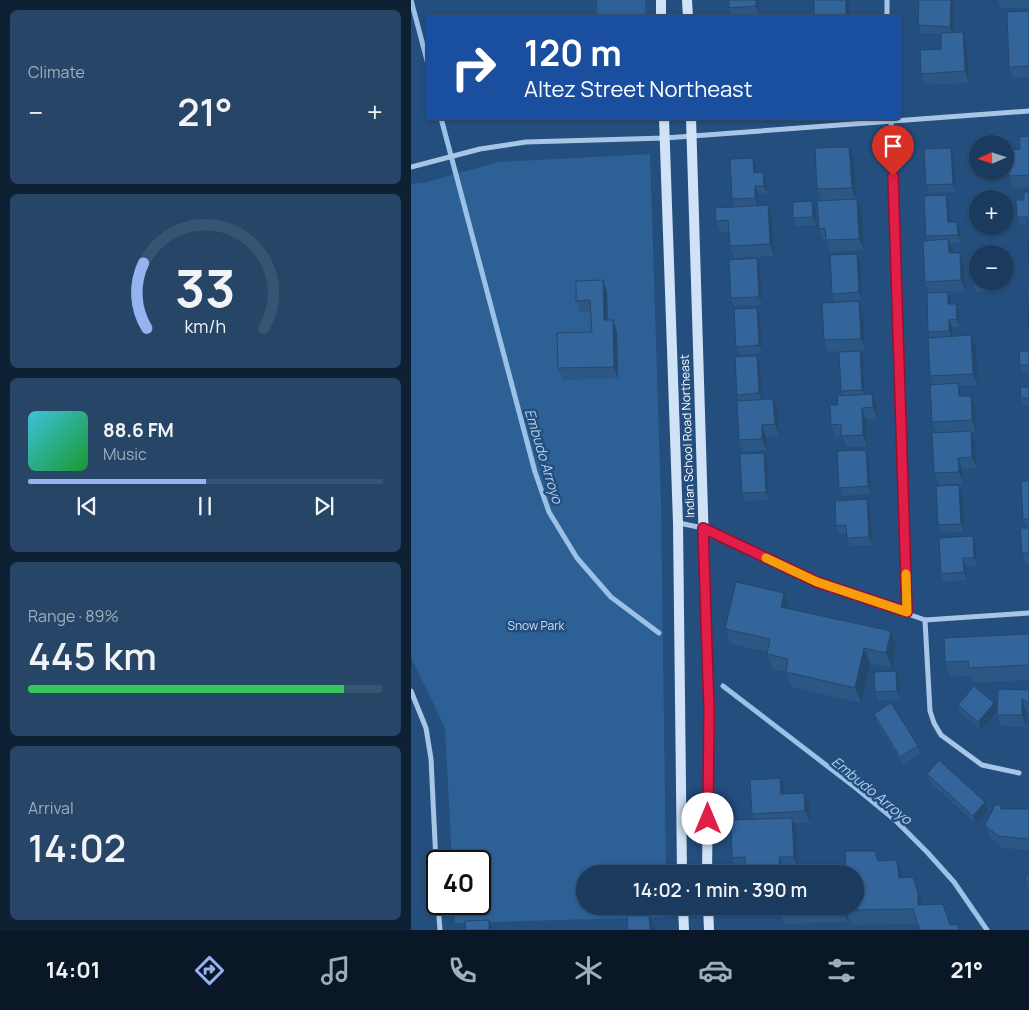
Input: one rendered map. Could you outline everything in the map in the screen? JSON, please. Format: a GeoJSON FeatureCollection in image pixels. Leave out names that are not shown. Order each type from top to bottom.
{"type":"FeatureCollection","features":[{"type":"Feature","properties":{"kind":"street"},"geometry":{"type":"LineString","coordinates":[[661,0],[661,15]]}},
{"type":"Feature","properties":{"kind":"street"},"geometry":{"type":"LineString","coordinates":[[687,0],[688,15]]}},
{"type":"Feature","properties":{"kind":"street"},"geometry":{"type":"LineString","coordinates":[[887,0],[887,15]]}},
{"type":"Feature","properties":{"kind":"street"},"geometry":{"type":"LineString","coordinates":[[901,118],[1029,112]]}},
{"type":"Feature","properties":{"kind":"street","name":"Indian School Road Northeast"},"geometry":{"type":"LineString","coordinates":[[664,120],[678,523],[682,865]]}},
{"type":"Feature","properties":{"kind":"street","name":"Indian School Road Northeast"},"geometry":{"type":"LineString","coordinates":[[691,120],[709,709],[707,865]]}},
{"type":"Feature","properties":{"kind":"street"},"geometry":{"type":"LineString","coordinates":[[411,167],[501,144],[665,138],[879,120]]}},
{"type":"Feature","properties":{"kind":"street"},"geometry":{"type":"LineString","coordinates":[[891,120],[907,612]]}},
{"type":"Feature","properties":{"kind":"street"},"geometry":{"type":"LineString","coordinates":[[678,523],[703,528],[817,582],[907,612],[925,620],[1029,613]]}},
{"type":"Feature","properties":{"kind":"street"},"geometry":{"type":"LineString","coordinates":[[925,620],[930,711],[941,735],[982,765],[1019,773]]}},
{"type":"Feature","properties":{"kind":"street"},"geometry":{"type":"LineString","coordinates":[[411,690],[426,728],[431,759],[435,850]]}},
{"type":"Feature","properties":{"kind":"street"},"geometry":{"type":"LineString","coordinates":[[439,915],[440,930]]}},
{"type":"Feature","properties":{"kind":"street"},"geometry":{"type":"LineString","coordinates":[[683,915],[683,930]]}},
{"type":"Feature","properties":{"kind":"street"},"geometry":{"type":"LineString","coordinates":[[708,915],[709,930]]}},
{"type":"Feature","properties":{"kind":"green space"},"geometry":{"type":"Polygon","coordinates":[[[597,0],[645,0],[645,15],[597,15],[597,0]]]}},
{"type":"Feature","properties":{"kind":"green space","name":"Snow Park"},"geometry":{"type":"Polygon","coordinates":[[[650,154],[661,499],[666,865],[576,865],[576,915],[666,915],[666,917],[455,923],[455,915],[491,915],[491,850],[451,850],[445,728],[411,657],[411,184],[427,182],[498,162],[650,154]]]}},
{"type":"Feature","properties":{"kind":"building"},"geometry":{"type":"Polygon","coordinates":[[[729,0],[756,0],[756,6],[729,8],[729,0]]]}},
{"type":"Feature","properties":{"kind":"building"},"geometry":{"type":"Polygon","coordinates":[[[814,0],[846,0],[846,15],[814,15],[814,0]]]}},
{"type":"Feature","properties":{"kind":"building"},"geometry":{"type":"Polygon","coordinates":[[[919,0],[951,0],[950,27],[918,25],[919,0]]]}},
{"type":"Feature","properties":{"kind":"building"},"geometry":{"type":"Polygon","coordinates":[[[1029,11],[1029,66],[1009,67],[1007,12],[1029,11]]]}},
{"type":"Feature","properties":{"kind":"building"},"geometry":{"type":"Polygon","coordinates":[[[963,32],[965,71],[921,74],[920,50],[941,49],[941,33],[963,32]]]}},
{"type":"Feature","properties":{"kind":"building"},"geometry":{"type":"Polygon","coordinates":[[[1029,136],[1029,175],[1014,176],[1014,149],[1020,149],[1019,137],[1029,136]]]}},
{"type":"Feature","properties":{"kind":"building"},"geometry":{"type":"Polygon","coordinates":[[[849,147],[852,188],[817,189],[815,148],[849,147]]]}},
{"type":"Feature","properties":{"kind":"building"},"geometry":{"type":"Polygon","coordinates":[[[951,148],[953,184],[926,185],[924,149],[951,148]]]}},
{"type":"Feature","properties":{"kind":"building"},"geometry":{"type":"Polygon","coordinates":[[[753,158],[754,173],[763,172],[764,186],[755,186],[755,198],[732,199],[730,159],[753,158]]]}},
{"type":"Feature","properties":{"kind":"building"},"geometry":{"type":"Polygon","coordinates":[[[1024,192],[1029,192],[1029,229],[1027,217],[1017,217],[1016,200],[1024,200],[1024,192]]]}},
{"type":"Feature","properties":{"kind":"building"},"geometry":{"type":"Polygon","coordinates":[[[946,195],[948,222],[957,222],[958,235],[926,236],[924,196],[946,195]]]}},
{"type":"Feature","properties":{"kind":"building"},"geometry":{"type":"Polygon","coordinates":[[[857,199],[859,239],[826,240],[825,228],[819,229],[817,201],[857,199]]]}},
{"type":"Feature","properties":{"kind":"building"},"geometry":{"type":"Polygon","coordinates":[[[812,201],[813,217],[793,218],[793,202],[812,201]]]}},
{"type":"Feature","properties":{"kind":"building"},"geometry":{"type":"Polygon","coordinates":[[[768,205],[770,244],[730,246],[728,220],[716,221],[715,208],[768,205]]]}},
{"type":"Feature","properties":{"kind":"building"},"geometry":{"type":"Polygon","coordinates":[[[948,239],[949,253],[960,253],[961,280],[925,282],[923,241],[948,239]]]}},
{"type":"Feature","properties":{"kind":"building"},"geometry":{"type":"Polygon","coordinates":[[[857,254],[859,292],[832,294],[830,255],[857,254]]]}},
{"type":"Feature","properties":{"kind":"building"},"geometry":{"type":"Polygon","coordinates":[[[757,258],[759,297],[731,298],[729,260],[757,258]]]}},
{"type":"Feature","properties":{"kind":"building"},"geometry":{"type":"Polygon","coordinates":[[[603,280],[604,320],[613,320],[614,367],[558,368],[557,333],[592,332],[590,300],[576,301],[576,281],[603,280]]]}},
{"type":"Feature","properties":{"kind":"building"},"geometry":{"type":"Polygon","coordinates":[[[1027,288],[1029,288],[1029,328],[1027,288]]]}},
{"type":"Feature","properties":{"kind":"building"},"geometry":{"type":"Polygon","coordinates":[[[948,292],[948,304],[956,304],[957,319],[949,320],[949,331],[928,332],[927,293],[948,292]]]}},
{"type":"Feature","properties":{"kind":"building"},"geometry":{"type":"Polygon","coordinates":[[[859,301],[861,339],[824,340],[822,303],[859,301]]]}},
{"type":"Feature","properties":{"kind":"building"},"geometry":{"type":"Polygon","coordinates":[[[757,308],[759,345],[736,347],[734,309],[757,308]]]}},
{"type":"Feature","properties":{"kind":"building"},"geometry":{"type":"Polygon","coordinates":[[[971,335],[973,374],[930,376],[928,338],[971,335]]]}},
{"type":"Feature","properties":{"kind":"building"},"geometry":{"type":"Polygon","coordinates":[[[860,351],[862,390],[841,391],[839,352],[860,351]]]}},
{"type":"Feature","properties":{"kind":"building"},"geometry":{"type":"Polygon","coordinates":[[[1019,351],[1029,351],[1029,365],[1020,365],[1019,351]]]}},
{"type":"Feature","properties":{"kind":"building"},"geometry":{"type":"Polygon","coordinates":[[[757,356],[759,393],[737,395],[735,357],[757,356]]]}},
{"type":"Feature","properties":{"kind":"building"},"geometry":{"type":"Polygon","coordinates":[[[958,383],[959,396],[971,396],[972,420],[932,422],[930,385],[958,383]]]}},
{"type":"Feature","properties":{"kind":"building"},"geometry":{"type":"Polygon","coordinates":[[[1020,387],[1029,387],[1029,398],[1021,398],[1020,387]]]}},
{"type":"Feature","properties":{"kind":"building"},"geometry":{"type":"Polygon","coordinates":[[[872,394],[873,407],[862,408],[863,435],[841,436],[841,424],[831,425],[830,405],[838,405],[837,396],[872,394]]]}},
{"type":"Feature","properties":{"kind":"building"},"geometry":{"type":"Polygon","coordinates":[[[773,399],[775,424],[762,425],[762,439],[739,440],[737,401],[773,399]]]}},
{"type":"Feature","properties":{"kind":"building"},"geometry":{"type":"Polygon","coordinates":[[[971,431],[972,457],[958,458],[959,472],[934,473],[932,433],[971,431]]]}},
{"type":"Feature","properties":{"kind":"building"},"geometry":{"type":"Polygon","coordinates":[[[866,450],[868,486],[839,488],[837,451],[866,450]]]}},
{"type":"Feature","properties":{"kind":"building"},"geometry":{"type":"Polygon","coordinates":[[[764,453],[766,492],[742,493],[740,454],[764,453]]]}},
{"type":"Feature","properties":{"kind":"building"},"geometry":{"type":"Polygon","coordinates":[[[1021,481],[1029,481],[1029,519],[1023,519],[1021,481]]]}},
{"type":"Feature","properties":{"kind":"building"},"geometry":{"type":"Polygon","coordinates":[[[959,485],[961,524],[938,525],[936,486],[959,485]]]}},
{"type":"Feature","properties":{"kind":"building"},"geometry":{"type":"Polygon","coordinates":[[[867,499],[869,537],[847,538],[846,525],[836,526],[835,501],[867,499]]]}},
{"type":"Feature","properties":{"kind":"building"},"geometry":{"type":"Polygon","coordinates":[[[1020,528],[1029,528],[1029,553],[1022,553],[1020,528]]]}},
{"type":"Feature","properties":{"kind":"building"},"geometry":{"type":"Polygon","coordinates":[[[973,536],[974,558],[963,558],[964,572],[941,574],[939,538],[973,536]]]}},
{"type":"Feature","properties":{"kind":"building"},"geometry":{"type":"Polygon","coordinates":[[[736,582],[784,593],[781,607],[891,631],[886,653],[864,648],[855,688],[786,672],[788,659],[767,654],[770,639],[725,629],[736,582]]]}},
{"type":"Feature","properties":{"kind":"building"},"geometry":{"type":"Polygon","coordinates":[[[1029,634],[1029,665],[969,668],[968,661],[945,662],[944,638],[1029,634]]]}},
{"type":"Feature","properties":{"kind":"building"},"geometry":{"type":"Polygon","coordinates":[[[896,671],[897,691],[875,692],[874,672],[896,671]]]}},
{"type":"Feature","properties":{"kind":"building"},"geometry":{"type":"Polygon","coordinates":[[[974,686],[994,703],[978,722],[958,705],[974,686]]]}},
{"type":"Feature","properties":{"kind":"building"},"geometry":{"type":"Polygon","coordinates":[[[998,689],[1029,690],[1029,713],[1027,712],[1027,702],[1022,699],[1022,715],[997,715],[998,689]]]}},
{"type":"Feature","properties":{"kind":"building"},"geometry":{"type":"Polygon","coordinates":[[[891,703],[918,746],[900,757],[874,714],[891,703]]]}},
{"type":"Feature","properties":{"kind":"building"},"geometry":{"type":"Polygon","coordinates":[[[939,760],[985,802],[973,816],[927,774],[939,760]]]}},
{"type":"Feature","properties":{"kind":"building"},"geometry":{"type":"Polygon","coordinates":[[[780,778],[781,794],[804,793],[805,811],[752,814],[750,780],[780,778]]]}},
{"type":"Feature","properties":{"kind":"building"},"geometry":{"type":"Polygon","coordinates":[[[995,805],[1001,805],[1001,809],[1029,809],[1029,839],[998,836],[985,825],[995,805]]]}},
{"type":"Feature","properties":{"kind":"building"},"geometry":{"type":"Polygon","coordinates":[[[792,818],[794,857],[779,857],[780,865],[746,865],[745,857],[732,858],[731,820],[792,818]]]}},
{"type":"Feature","properties":{"kind":"building"},"geometry":{"type":"Polygon","coordinates":[[[845,851],[875,851],[878,861],[897,860],[899,878],[913,877],[918,893],[918,905],[943,904],[950,925],[957,924],[959,930],[920,930],[913,909],[864,910],[864,865],[846,865],[845,851]]]}},
{"type":"Feature","properties":{"kind":"building"},"geometry":{"type":"Polygon","coordinates":[[[1029,873],[1029,882],[1025,880],[1029,873]]]}},
{"type":"Feature","properties":{"kind":"building"},"geometry":{"type":"Polygon","coordinates":[[[627,915],[649,915],[650,930],[628,930],[627,915]]]}},
{"type":"Feature","properties":{"kind":"building"},"geometry":{"type":"Polygon","coordinates":[[[489,920],[489,930],[466,930],[465,921],[489,920]]]}},
{"type":"Feature","properties":{"kind":"waterway"},"geometry":{"type":"LineString","coordinates":[[411,0],[426,57]]}},
{"type":"Feature","properties":{"kind":"waterway","name":"Embudo Arroyo"},"geometry":{"type":"LineString","coordinates":[[442,120],[535,472],[549,512],[577,558],[611,597],[659,633]]}},
{"type":"Feature","properties":{"kind":"waterway","name":"Embudo Arroyo"},"geometry":{"type":"LineString","coordinates":[[723,686],[895,820],[954,882],[987,930]]}},
{"type":"Feature","properties":{"kind":"slow traffic"},"geometry":{"type":"LineString","coordinates":[[766,558],[817,582],[907,612],[906,574]]}},
{"type":"Feature","properties":{"kind":"route"},"geometry":{"type":"LineString","coordinates":[[708,819],[709,709],[703,528],[817,582],[907,612],[893,176]]}}]}
